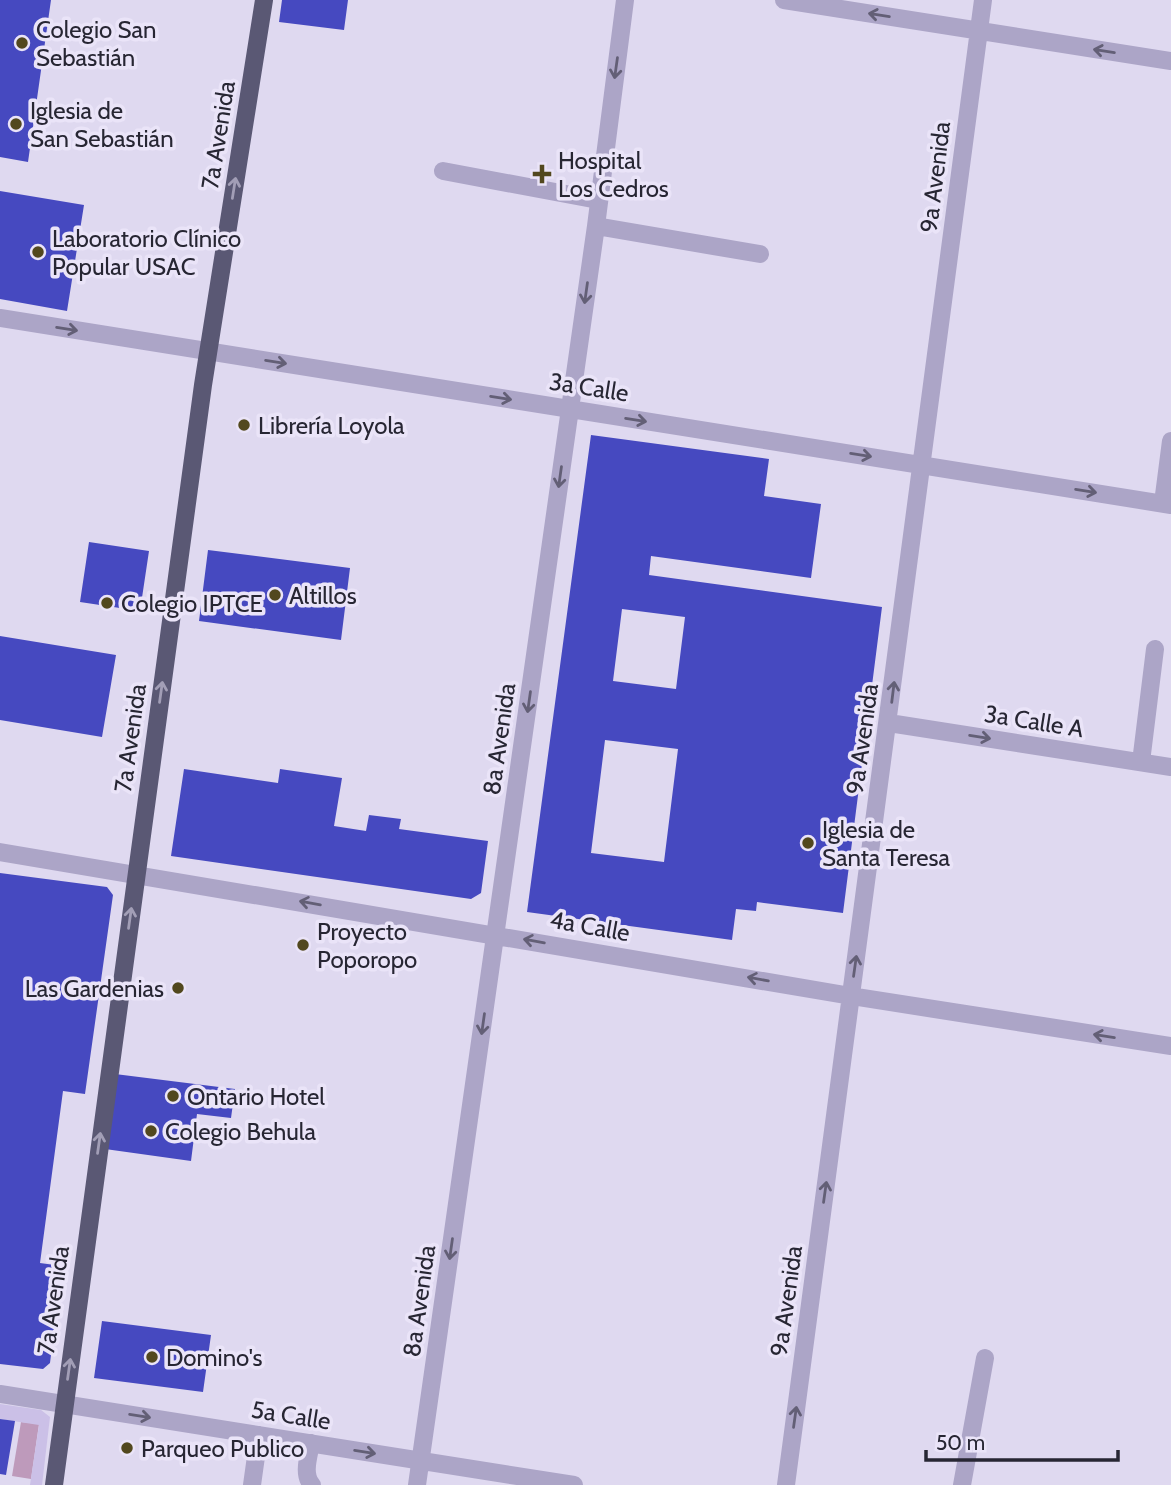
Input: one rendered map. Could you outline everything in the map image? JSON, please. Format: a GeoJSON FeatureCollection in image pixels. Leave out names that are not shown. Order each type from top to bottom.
{"type":"FeatureCollection","features":[{"type":"Feature","properties":{"kind":"main road","name":"7a Avenida"},"geometry":{"type":"LineString","coordinates":[[54,1485],[208,352],[264,0]]}},
{"type":"Feature","properties":{"kind":"street","name":"8a Avenida"},"geometry":{"type":"LineString","coordinates":[[417,1485],[596,226],[625,0]]}},
{"type":"Feature","properties":{"kind":"street"},"geometry":{"type":"LineString","coordinates":[[784,0],[1171,61]]}},
{"type":"Feature","properties":{"kind":"street","name":"9a Avenida"},"geometry":{"type":"LineString","coordinates":[[786,1485],[983,0]]}},
{"type":"Feature","properties":{"kind":"street"},"geometry":{"type":"LineString","coordinates":[[443,171],[598,200]]}},
{"type":"Feature","properties":{"kind":"street"},"geometry":{"type":"LineString","coordinates":[[596,226],[760,254]]}},
{"type":"Feature","properties":{"kind":"street","name":"3a Calle"},"geometry":{"type":"LineString","coordinates":[[0,318],[1167,504]]}},
{"type":"Feature","properties":{"kind":"street"},"geometry":{"type":"LineString","coordinates":[[1167,504],[1171,441]]}},
{"type":"Feature","properties":{"kind":"street"},"geometry":{"type":"LineString","coordinates":[[1142,762],[1155,649]]}},
{"type":"Feature","properties":{"kind":"street","name":"3a Calle A"},"geometry":{"type":"LineString","coordinates":[[889,723],[1171,767]]}},
{"type":"Feature","properties":{"kind":"street","name":"4a Calle"},"geometry":{"type":"LineString","coordinates":[[0,852],[851,996],[1171,1046]]}},
{"type":"Feature","properties":{"kind":"street"},"geometry":{"type":"LineString","coordinates":[[962,1485],[985,1358]]}},
{"type":"Feature","properties":{"kind":"street","name":"5a Calle"},"geometry":{"type":"LineString","coordinates":[[0,1394],[574,1485]]}},
{"type":"Feature","properties":{"kind":"street"},"geometry":{"type":"LineString","coordinates":[[252,1485],[259,1435]]}},
{"type":"Feature","properties":{"kind":"street"},"geometry":{"type":"LineString","coordinates":[[311,1443],[307,1469],[308,1481],[312,1485]]}},
{"type":"Feature","properties":{"kind":"shaded area"},"geometry":{"type":"Polygon","coordinates":[[[0,1404],[41,1410],[50,1417],[42,1485],[30,1485],[39,1425],[0,1419],[0,1404]]]}},
{"type":"Feature","properties":{"kind":"shaded area"},"geometry":{"type":"Polygon","coordinates":[[[21,1422],[39,1424],[31,1479],[12,1476],[21,1422]]]}},
{"type":"Feature","properties":{"kind":"building","name":"Colegio San Sebastián"},"geometry":{"type":"Polygon","coordinates":[[[0,0],[51,0],[28,162],[0,157],[0,0]]]}},
{"type":"Feature","properties":{"kind":"building"},"geometry":{"type":"Polygon","coordinates":[[[282,0],[348,0],[344,30],[279,22],[282,0]]]}},
{"type":"Feature","properties":{"kind":"building","name":"Laboratorio Clínico Popular USAC"},"geometry":{"type":"Polygon","coordinates":[[[0,191],[84,205],[67,311],[0,299],[0,191]]]}},
{"type":"Feature","properties":{"kind":"building"},"geometry":{"type":"Polygon","coordinates":[[[591,435],[769,459],[764,496],[821,504],[811,578],[651,556],[649,575],[882,607],[843,913],[757,902],[756,911],[736,909],[732,940],[527,912],[591,435]],[[622,609],[613,681],[676,689],[685,617],[622,609]],[[605,740],[591,853],[664,862],[678,749],[605,740]]]}},
{"type":"Feature","properties":{"kind":"building"},"geometry":{"type":"Polygon","coordinates":[[[89,542],[149,551],[140,611],[80,602],[89,542]]]}},
{"type":"Feature","properties":{"kind":"building","name":"Altillos"},"geometry":{"type":"Polygon","coordinates":[[[208,550],[350,568],[341,640],[199,621],[208,550]]]}},
{"type":"Feature","properties":{"kind":"building"},"geometry":{"type":"Polygon","coordinates":[[[0,636],[116,655],[102,737],[0,720],[0,636]]]}},
{"type":"Feature","properties":{"kind":"building"},"geometry":{"type":"Polygon","coordinates":[[[184,769],[278,783],[280,769],[342,778],[334,826],[366,831],[369,815],[401,819],[399,829],[488,841],[481,893],[471,899],[171,856],[184,769]]]}},
{"type":"Feature","properties":{"kind":"building"},"geometry":{"type":"Polygon","coordinates":[[[0,873],[107,887],[113,895],[85,1094],[63,1091],[40,1263],[62,1266],[50,1363],[43,1369],[0,1364],[0,873]]]}},
{"type":"Feature","properties":{"kind":"building"},"geometry":{"type":"Polygon","coordinates":[[[115,1074],[235,1089],[231,1118],[197,1114],[191,1161],[105,1149],[115,1074]]]}},
{"type":"Feature","properties":{"kind":"building","name":"Domino's"},"geometry":{"type":"Polygon","coordinates":[[[102,1321],[211,1335],[203,1392],[94,1378],[102,1321]]]}},
{"type":"Feature","properties":{"kind":"building"},"geometry":{"type":"Polygon","coordinates":[[[0,1419],[15,1421],[6,1475],[0,1474],[0,1419]]]}},
{"type":"Feature","properties":{"kind":"place","name":"Colegio San Sebastián"},"geometry":{"type":"Point","coordinates":[22,43]}},
{"type":"Feature","properties":{"kind":"place","name":"Iglesia de San Sebastián"},"geometry":{"type":"Point","coordinates":[16,124]}},
{"type":"Feature","properties":{"kind":"place","name":"Hospital Los Cedros"},"geometry":{"type":"Point","coordinates":[542,174]}},
{"type":"Feature","properties":{"kind":"place","name":"Laboratorio Clínico Popular USAC"},"geometry":{"type":"Point","coordinates":[38,252]}},
{"type":"Feature","properties":{"kind":"place","name":"Librería Loyola"},"geometry":{"type":"Point","coordinates":[244,425]}},
{"type":"Feature","properties":{"kind":"place","name":"Altillos"},"geometry":{"type":"Point","coordinates":[275,595]}},
{"type":"Feature","properties":{"kind":"place","name":"Colegio IPTCE"},"geometry":{"type":"Point","coordinates":[107,603]}},
{"type":"Feature","properties":{"kind":"place","name":"Iglesia de Santa Teresa"},"geometry":{"type":"Point","coordinates":[808,843]}},
{"type":"Feature","properties":{"kind":"place","name":"Proyecto Poporopo"},"geometry":{"type":"Point","coordinates":[303,945]}},
{"type":"Feature","properties":{"kind":"place","name":"Las Gardenias"},"geometry":{"type":"Point","coordinates":[178,988]}},
{"type":"Feature","properties":{"kind":"place","name":"Ontario Hotel"},"geometry":{"type":"Point","coordinates":[173,1096]}},
{"type":"Feature","properties":{"kind":"place","name":"Colegio Behula"},"geometry":{"type":"Point","coordinates":[151,1131]}},
{"type":"Feature","properties":{"kind":"place","name":"Domino's"},"geometry":{"type":"Point","coordinates":[152,1357]}},
{"type":"Feature","properties":{"kind":"place","name":"Parqueo Publico"},"geometry":{"type":"Point","coordinates":[127,1448]}}]}
